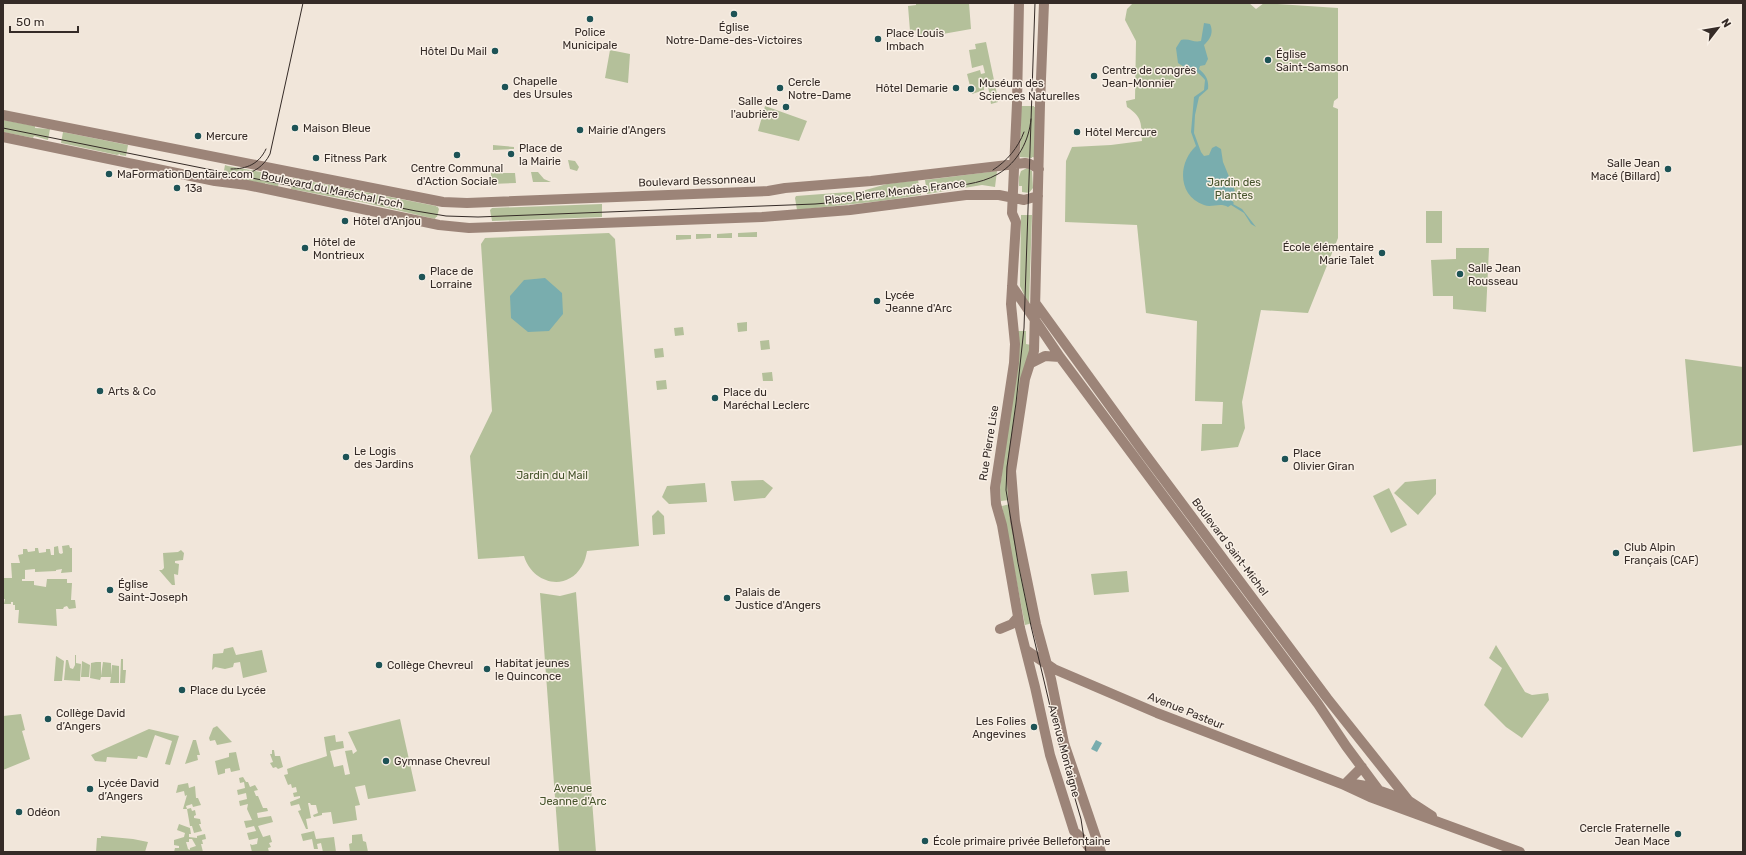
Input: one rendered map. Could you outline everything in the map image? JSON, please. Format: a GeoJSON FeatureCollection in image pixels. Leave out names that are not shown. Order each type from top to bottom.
{"type":"FeatureCollection","features":[{"type":"Feature","properties":{"kind":"main road"},"geometry":{"type":"LineString","coordinates":[[1012,286],[1016,222],[1012,213],[1012,198],[1016,167],[1015,143],[1019,3]]}},
{"type":"Feature","properties":{"kind":"main road"},"geometry":{"type":"LineString","coordinates":[[1044,3],[1034,351],[1025,379],[1011,471],[1016,522],[1023,562],[1046,664]]}},
{"type":"Feature","properties":{"kind":"main road","name":"Boulevard du Maréchal Foch"},"geometry":{"type":"LineString","coordinates":[[3,115],[427,200],[467,203],[619,197]]}},
{"type":"Feature","properties":{"kind":"main road","name":"Boulevard du Maréchal Foch"},"geometry":{"type":"LineString","coordinates":[[3,137],[219,182],[247,185],[439,225],[469,228],[623,222]]}},
{"type":"Feature","properties":{"kind":"main road"},"geometry":{"type":"LineString","coordinates":[[996,166],[1008,155],[1015,143]]}},
{"type":"Feature","properties":{"kind":"main road"},"geometry":{"type":"LineString","coordinates":[[1016,167],[1030,164],[1040,169]]}},
{"type":"Feature","properties":{"kind":"main road","name":"Place Pierre Mendès France"},"geometry":{"type":"LineString","coordinates":[[777,189],[871,181],[996,166],[1016,167]]}},
{"type":"Feature","properties":{"kind":"main road","name":"Boulevard Bessonneau"},"geometry":{"type":"LineString","coordinates":[[619,197],[777,189]]}},
{"type":"Feature","properties":{"kind":"main road","name":"Place Pierre Mendès France"},"geometry":{"type":"LineString","coordinates":[[623,222],[780,216],[850,210],[990,194],[1024,200],[1038,196]]}},
{"type":"Feature","properties":{"kind":"main road","name":"Boulevard Saint-Michel"},"geometry":{"type":"LineString","coordinates":[[1012,286],[1060,357],[1318,704],[1376,788]]}},
{"type":"Feature","properties":{"kind":"main road","name":"Rue Pierre Lise"},"geometry":{"type":"LineString","coordinates":[[1012,286],[1011,310],[1015,344],[1014,363],[994,488],[1018,617],[1026,650]]}},
{"type":"Feature","properties":{"kind":"main road","name":"Boulevard Saint-Michel"},"geometry":{"type":"LineString","coordinates":[[1036,304],[1331,704],[1409,801]]}},
{"type":"Feature","properties":{"kind":"main road"},"geometry":{"type":"LineString","coordinates":[[1031,363],[1045,356],[1060,357]]}},
{"type":"Feature","properties":{"kind":"main road"},"geometry":{"type":"LineString","coordinates":[[1000,629],[1012,624],[1018,617]]}},
{"type":"Feature","properties":{"kind":"main road","name":"Avenue Pasteur"},"geometry":{"type":"LineString","coordinates":[[1026,650],[1046,664],[1062,672],[1158,713],[1344,783],[1376,788],[1409,801],[1442,823]]}},
{"type":"Feature","properties":{"kind":"main road","name":"Avenue Montaigne"},"geometry":{"type":"LineString","coordinates":[[1026,650],[1050,755],[1070,820],[1074,831],[1092,852]]}},
{"type":"Feature","properties":{"kind":"main road","name":"Avenue Montaigne"},"geometry":{"type":"LineString","coordinates":[[1046,664],[1054,692],[1064,743],[1101,852]]}},
{"type":"Feature","properties":{"kind":"main road"},"geometry":{"type":"LineString","coordinates":[[1344,783],[1362,767]]}},
{"type":"Feature","properties":{"kind":"main road"},"geometry":{"type":"LineString","coordinates":[[1356,791],[1369,792],[1376,788],[1386,773]]}},
{"type":"Feature","properties":{"kind":"main road","name":"Avenue Pasteur"},"geometry":{"type":"LineString","coordinates":[[1344,783],[1356,791],[1389,804],[1520,852]]}},
{"type":"Feature","properties":{"kind":"main road"},"geometry":{"type":"LineString","coordinates":[[1376,788],[1389,804]]}},
{"type":"Feature","properties":{"kind":"green space"},"geometry":{"type":"Polygon","coordinates":[[[916,3],[969,3],[971,29],[920,38],[919,30],[910,31],[908,6],[916,5],[916,3]]]}},
{"type":"Feature","properties":{"kind":"green space","name":"Jardin des Plantes"},"geometry":{"type":"Polygon","coordinates":[[[1133,3],[1249,3],[1256,9],[1264,3],[1338,8],[1338,98],[1334,101],[1333,107],[1338,109],[1338,238],[1308,313],[1261,310],[1242,402],[1245,428],[1238,447],[1201,451],[1202,424],[1222,424],[1223,402],[1195,401],[1197,321],[1146,313],[1137,225],[1065,222],[1066,161],[1072,147],[1111,145],[1142,141],[1139,118],[1127,107],[1126,101],[1135,99],[1136,41],[1125,20],[1127,9],[1133,3]]]}},
{"type":"Feature","properties":{"kind":"green space"},"geometry":{"type":"Polygon","coordinates":[[[986,42],[998,99],[998,102],[991,104],[988,86],[984,87],[984,90],[972,94],[967,74],[980,70],[981,74],[985,73],[983,65],[972,68],[969,50],[976,49],[975,44],[986,42]]]}},
{"type":"Feature","properties":{"kind":"green space"},"geometry":{"type":"Polygon","coordinates":[[[610,50],[630,54],[628,83],[605,78],[610,50]]]}},
{"type":"Feature","properties":{"kind":"green space"},"geometry":{"type":"Polygon","coordinates":[[[765,106],[807,121],[799,141],[758,131],[765,106]]]}},
{"type":"Feature","properties":{"kind":"green space"},"geometry":{"type":"Polygon","coordinates":[[[1021,106],[1037,107],[1037,158],[1020,157],[1021,106]]]}},
{"type":"Feature","properties":{"kind":"green space"},"geometry":{"type":"Polygon","coordinates":[[[3,120],[35,126],[35,128],[50,129],[48,140],[34,136],[33,138],[3,132],[3,120]]]}},
{"type":"Feature","properties":{"kind":"green space"},"geometry":{"type":"Polygon","coordinates":[[[63,132],[128,145],[126,156],[61,143],[63,132]]]}},
{"type":"Feature","properties":{"kind":"green space"},"geometry":{"type":"Polygon","coordinates":[[[493,145],[514,147],[514,149],[493,150],[493,145]]]}},
{"type":"Feature","properties":{"kind":"green space"},"geometry":{"type":"Polygon","coordinates":[[[568,160],[575,161],[579,167],[577,171],[570,169],[568,160]]]}},
{"type":"Feature","properties":{"kind":"green space"},"geometry":{"type":"Polygon","coordinates":[[[225,165],[280,176],[278,187],[265,183],[228,177],[226,175],[223,176],[225,165]]]}},
{"type":"Feature","properties":{"kind":"green space"},"geometry":{"type":"Polygon","coordinates":[[[1027,168],[1032,171],[1033,188],[1029,193],[1022,192],[1022,186],[1019,186],[1021,171],[1027,168]]]}},
{"type":"Feature","properties":{"kind":"green space"},"geometry":{"type":"Polygon","coordinates":[[[997,171],[995,187],[982,185],[927,194],[925,180],[997,171]]]}},
{"type":"Feature","properties":{"kind":"green space"},"geometry":{"type":"Polygon","coordinates":[[[531,172],[538,172],[544,179],[551,182],[533,182],[531,172]]]}},
{"type":"Feature","properties":{"kind":"green space"},"geometry":{"type":"Polygon","coordinates":[[[491,173],[515,173],[516,183],[491,184],[491,173]]]}},
{"type":"Feature","properties":{"kind":"green space"},"geometry":{"type":"Polygon","coordinates":[[[293,178],[437,206],[439,209],[435,219],[366,203],[291,189],[293,178]]]}},
{"type":"Feature","properties":{"kind":"green space"},"geometry":{"type":"Polygon","coordinates":[[[918,180],[921,195],[797,210],[796,196],[862,191],[887,184],[918,180]]]}},
{"type":"Feature","properties":{"kind":"green space"},"geometry":{"type":"Polygon","coordinates":[[[602,204],[602,217],[492,221],[490,210],[492,208],[602,204]]]}},
{"type":"Feature","properties":{"kind":"green space"},"geometry":{"type":"Polygon","coordinates":[[[1426,211],[1442,211],[1442,243],[1426,243],[1426,211]]]}},
{"type":"Feature","properties":{"kind":"green space"},"geometry":{"type":"Polygon","coordinates":[[[1021,215],[1032,215],[1029,305],[1020,286],[1021,215]]]}},
{"type":"Feature","properties":{"kind":"green space"},"geometry":{"type":"Polygon","coordinates":[[[757,232],[757,237],[738,237],[738,233],[757,232]]]}},
{"type":"Feature","properties":{"kind":"green space","name":"Jardin du Mail"},"geometry":{"type":"Polygon","coordinates":[[[609,233],[615,239],[639,546],[587,551],[582,566],[575,574],[567,580],[559,582],[550,581],[534,573],[524,556],[478,559],[470,456],[492,411],[481,244],[485,238],[609,233]]]}},
{"type":"Feature","properties":{"kind":"green space"},"geometry":{"type":"Polygon","coordinates":[[[732,233],[732,238],[717,238],[717,234],[732,233]]]}},
{"type":"Feature","properties":{"kind":"green space"},"geometry":{"type":"Polygon","coordinates":[[[696,234],[711,234],[711,238],[696,239],[696,234]]]}},
{"type":"Feature","properties":{"kind":"green space"},"geometry":{"type":"Polygon","coordinates":[[[676,235],[691,235],[691,239],[676,240],[676,235]]]}},
{"type":"Feature","properties":{"kind":"green space","name":"Salle Jean Rousseau"},"geometry":{"type":"Polygon","coordinates":[[[1456,248],[1489,248],[1486,312],[1453,309],[1453,296],[1433,296],[1431,260],[1456,259],[1456,248]]]}},
{"type":"Feature","properties":{"kind":"green space"},"geometry":{"type":"Polygon","coordinates":[[[747,322],[747,331],[738,332],[737,323],[747,322]]]}},
{"type":"Feature","properties":{"kind":"green space"},"geometry":{"type":"Polygon","coordinates":[[[683,327],[684,335],[675,336],[674,328],[683,327]]]}},
{"type":"Feature","properties":{"kind":"green space"},"geometry":{"type":"Polygon","coordinates":[[[1018,331],[1026,331],[1026,344],[1031,345],[1009,500],[1001,501],[1000,489],[1018,331]]]}},
{"type":"Feature","properties":{"kind":"green space"},"geometry":{"type":"Polygon","coordinates":[[[769,340],[770,349],[761,350],[760,341],[769,340]]]}},
{"type":"Feature","properties":{"kind":"green space"},"geometry":{"type":"Polygon","coordinates":[[[663,348],[664,357],[655,358],[654,349],[663,348]]]}},
{"type":"Feature","properties":{"kind":"green space"},"geometry":{"type":"Polygon","coordinates":[[[1685,359],[1743,367],[1743,445],[1693,452],[1685,359]]]}},
{"type":"Feature","properties":{"kind":"green space"},"geometry":{"type":"Polygon","coordinates":[[[772,372],[773,381],[763,381],[762,373],[772,372]]]}},
{"type":"Feature","properties":{"kind":"green space"},"geometry":{"type":"Polygon","coordinates":[[[666,380],[667,389],[657,390],[656,381],[666,380]]]}},
{"type":"Feature","properties":{"kind":"green space"},"geometry":{"type":"Polygon","coordinates":[[[1436,479],[1436,494],[1418,515],[1394,493],[1405,482],[1436,479]]]}},
{"type":"Feature","properties":{"kind":"green space"},"geometry":{"type":"Polygon","coordinates":[[[763,480],[773,488],[765,498],[734,501],[731,481],[763,480]]]}},
{"type":"Feature","properties":{"kind":"green space"},"geometry":{"type":"Polygon","coordinates":[[[705,483],[707,502],[669,504],[662,497],[667,486],[705,483]]]}},
{"type":"Feature","properties":{"kind":"green space"},"geometry":{"type":"Polygon","coordinates":[[[1389,488],[1407,525],[1391,533],[1373,496],[1389,488]]]}},
{"type":"Feature","properties":{"kind":"green space"},"geometry":{"type":"Polygon","coordinates":[[[1010,504],[1033,623],[1025,625],[1002,506],[1010,504]]]}},
{"type":"Feature","properties":{"kind":"green space"},"geometry":{"type":"Polygon","coordinates":[[[658,510],[664,516],[665,534],[653,535],[652,516],[658,510]]]}},
{"type":"Feature","properties":{"kind":"green space"},"geometry":{"type":"Polygon","coordinates":[[[69,545],[70,548],[72,548],[72,572],[61,573],[62,569],[56,571],[35,572],[35,569],[25,570],[25,579],[22,579],[22,581],[34,581],[34,585],[46,587],[47,579],[67,579],[67,583],[72,583],[71,600],[75,600],[76,608],[69,609],[67,606],[63,609],[56,609],[57,626],[18,623],[19,610],[15,610],[15,605],[13,605],[13,602],[11,602],[11,604],[4,604],[5,599],[3,599],[3,578],[12,578],[11,563],[20,563],[18,555],[23,554],[23,549],[27,549],[28,552],[35,551],[35,548],[38,548],[39,553],[46,552],[46,549],[50,549],[51,555],[54,555],[54,547],[58,546],[59,553],[61,554],[63,553],[62,546],[69,545]]]}},
{"type":"Feature","properties":{"kind":"green space"},"geometry":{"type":"Polygon","coordinates":[[[181,550],[184,553],[183,560],[175,561],[175,563],[179,564],[178,575],[174,574],[175,585],[172,585],[159,570],[164,568],[163,553],[178,552],[181,550]]]}},
{"type":"Feature","properties":{"kind":"green space"},"geometry":{"type":"Polygon","coordinates":[[[1127,571],[1129,592],[1094,595],[1091,574],[1127,571]]]}},
{"type":"Feature","properties":{"kind":"green space","name":"Avenue Jeanne d'Arc"},"geometry":{"type":"Polygon","coordinates":[[[576,592],[596,852],[559,852],[540,593],[560,596],[576,592]]]}},
{"type":"Feature","properties":{"kind":"green space"},"geometry":{"type":"Polygon","coordinates":[[[1496,645],[1525,692],[1532,695],[1548,693],[1549,700],[1522,738],[1506,727],[1484,705],[1502,668],[1489,658],[1496,645]]]}},
{"type":"Feature","properties":{"kind":"green space"},"geometry":{"type":"Polygon","coordinates":[[[233,647],[236,655],[262,650],[267,672],[243,678],[240,662],[234,663],[233,667],[225,669],[215,667],[212,670],[213,654],[223,653],[224,649],[233,647]]]}},
{"type":"Feature","properties":{"kind":"green space"},"geometry":{"type":"Polygon","coordinates":[[[75,655],[76,663],[81,664],[80,681],[64,680],[66,660],[68,660],[70,668],[73,669],[75,665],[75,655]]]}},
{"type":"Feature","properties":{"kind":"green space"},"geometry":{"type":"Polygon","coordinates":[[[56,656],[64,661],[62,681],[54,681],[56,656]]]}},
{"type":"Feature","properties":{"kind":"green space"},"geometry":{"type":"Polygon","coordinates":[[[121,659],[123,659],[123,670],[126,670],[125,683],[120,683],[121,659]]]}},
{"type":"Feature","properties":{"kind":"green space"},"geometry":{"type":"Polygon","coordinates":[[[82,661],[90,665],[89,677],[81,677],[82,661]]]}},
{"type":"Feature","properties":{"kind":"green space"},"geometry":{"type":"Polygon","coordinates":[[[101,662],[101,676],[103,662],[111,663],[111,675],[112,665],[119,666],[119,683],[110,683],[111,677],[101,677],[100,680],[90,678],[91,663],[101,662]]]}},
{"type":"Feature","properties":{"kind":"green space"},"geometry":{"type":"Polygon","coordinates":[[[21,714],[25,730],[22,731],[30,759],[3,770],[3,716],[21,714]]]}},
{"type":"Feature","properties":{"kind":"green space"},"geometry":{"type":"Polygon","coordinates":[[[400,719],[416,791],[368,799],[365,785],[355,787],[360,805],[355,806],[357,820],[333,824],[331,812],[322,813],[322,815],[314,817],[313,815],[318,813],[316,805],[311,805],[308,803],[311,818],[306,819],[308,829],[306,829],[298,811],[301,810],[299,804],[291,806],[290,802],[300,798],[300,796],[294,797],[293,793],[297,792],[296,787],[292,788],[291,784],[288,785],[284,775],[288,774],[287,769],[327,756],[324,737],[335,735],[336,742],[343,741],[344,748],[330,751],[334,767],[343,765],[345,775],[350,774],[345,751],[352,750],[353,754],[357,751],[348,732],[400,719]]]}},
{"type":"Feature","properties":{"kind":"green space"},"geometry":{"type":"Polygon","coordinates":[[[217,726],[232,742],[217,745],[215,740],[210,741],[209,738],[213,728],[217,726]]]}},
{"type":"Feature","properties":{"kind":"green space"},"geometry":{"type":"Polygon","coordinates":[[[149,729],[179,736],[170,765],[165,764],[172,741],[155,735],[147,758],[138,756],[137,759],[107,757],[106,762],[95,761],[91,755],[149,729]]]}},
{"type":"Feature","properties":{"kind":"green space"},"geometry":{"type":"Polygon","coordinates":[[[193,740],[196,740],[200,755],[197,755],[198,760],[185,764],[193,740]]]}},
{"type":"Feature","properties":{"kind":"green space"},"geometry":{"type":"Polygon","coordinates":[[[272,750],[274,750],[275,756],[280,756],[283,767],[278,769],[276,767],[273,768],[270,763],[273,762],[270,754],[272,754],[272,750]]]}},
{"type":"Feature","properties":{"kind":"green space"},"geometry":{"type":"Polygon","coordinates":[[[236,752],[240,770],[231,772],[230,768],[225,769],[225,773],[218,775],[215,761],[229,757],[229,753],[236,752]]]}},
{"type":"Feature","properties":{"kind":"green space"},"geometry":{"type":"Polygon","coordinates":[[[243,777],[246,782],[248,782],[250,787],[255,785],[258,790],[254,791],[256,796],[258,796],[263,808],[267,808],[268,811],[257,813],[258,818],[271,816],[273,822],[258,826],[263,837],[270,835],[272,842],[269,843],[271,847],[268,848],[269,852],[252,852],[250,844],[257,844],[258,838],[249,840],[247,833],[256,831],[254,826],[246,828],[244,821],[252,820],[247,809],[248,804],[240,806],[239,801],[247,799],[246,793],[238,795],[237,790],[245,788],[244,782],[240,783],[239,778],[243,777]]]}},
{"type":"Feature","properties":{"kind":"green space"},"geometry":{"type":"Polygon","coordinates":[[[188,783],[189,788],[195,786],[196,798],[198,798],[201,805],[193,807],[192,804],[186,806],[187,809],[183,809],[187,795],[185,796],[184,791],[176,793],[178,785],[188,783]]]}},
{"type":"Feature","properties":{"kind":"green space"},"geometry":{"type":"Polygon","coordinates":[[[191,808],[192,811],[195,810],[196,815],[194,818],[200,819],[201,824],[199,824],[202,831],[194,833],[192,826],[190,826],[187,809],[191,808]]]}},
{"type":"Feature","properties":{"kind":"green space"},"geometry":{"type":"Polygon","coordinates":[[[179,824],[190,828],[191,834],[189,834],[189,837],[197,838],[197,836],[205,834],[206,839],[202,840],[203,844],[201,844],[203,852],[174,852],[175,848],[179,848],[179,846],[174,845],[174,840],[184,837],[185,833],[177,830],[179,824]],[[189,839],[189,842],[186,842],[188,849],[190,850],[190,848],[196,846],[192,839],[189,839]]]}},
{"type":"Feature","properties":{"kind":"green space"},"geometry":{"type":"Polygon","coordinates":[[[314,831],[316,839],[334,837],[336,852],[323,852],[321,843],[317,844],[318,849],[314,849],[312,839],[303,841],[301,834],[314,831]]]}},
{"type":"Feature","properties":{"kind":"green space"},"geometry":{"type":"Polygon","coordinates":[[[362,834],[363,841],[366,842],[368,852],[350,852],[349,844],[352,843],[352,835],[362,834]]]}},
{"type":"Feature","properties":{"kind":"green space"},"geometry":{"type":"Polygon","coordinates":[[[101,836],[148,842],[145,852],[96,852],[97,838],[101,838],[101,836]]]}},
{"type":"Feature","properties":{"kind":"water"},"geometry":{"type":"Polygon","coordinates":[[[1204,23],[1210,24],[1211,33],[1210,38],[1204,45],[1208,59],[1205,65],[1200,66],[1199,69],[1204,73],[1208,83],[1208,89],[1199,97],[1195,115],[1194,133],[1204,156],[1209,155],[1212,148],[1216,146],[1221,149],[1223,162],[1235,191],[1228,196],[1234,203],[1233,204],[1242,209],[1256,227],[1251,224],[1244,213],[1231,205],[1228,207],[1222,205],[1207,206],[1195,201],[1185,187],[1183,178],[1186,161],[1196,146],[1191,132],[1194,97],[1204,90],[1205,80],[1195,71],[1178,63],[1176,48],[1181,40],[1201,41],[1204,23]]]}},
{"type":"Feature","properties":{"kind":"water"},"geometry":{"type":"Polygon","coordinates":[[[545,278],[562,293],[563,314],[549,331],[528,332],[511,318],[510,296],[524,280],[545,278]]]}},
{"type":"Feature","properties":{"kind":"water"},"geometry":{"type":"Polygon","coordinates":[[[1096,740],[1102,743],[1097,752],[1091,749],[1096,740]]]}},
{"type":"Feature","properties":{"kind":"tram line"},"geometry":{"type":"LineString","coordinates":[[241,175],[250,173],[258,168],[265,162],[270,154],[303,3]]}},
{"type":"Feature","properties":{"kind":"tram line"},"geometry":{"type":"LineString","coordinates":[[1035,3],[1024,328],[1007,467],[1006,490],[1018,563],[1031,626],[1059,744],[1081,819],[1086,852]]}},
{"type":"Feature","properties":{"kind":"tram line"},"geometry":{"type":"LineString","coordinates":[[3,128],[416,211],[446,216],[478,217],[815,204],[876,198],[968,184],[991,178],[1005,169],[1017,157],[1028,135],[1031,119]]}},
{"type":"Feature","properties":{"kind":"tram line"},"geometry":{"type":"LineString","coordinates":[[993,170],[1012,154],[1024,132]]}},
{"type":"Feature","properties":{"kind":"tram line"},"geometry":{"type":"LineString","coordinates":[[231,169],[252,165],[260,158],[266,149]]}},
{"type":"Feature","properties":{"kind":"place","name":"Église Notre-Dame-des-Victoires"},"geometry":{"type":"Point","coordinates":[734,14]}},
{"type":"Feature","properties":{"kind":"place","name":"Police Municipale"},"geometry":{"type":"Point","coordinates":[590,19]}},
{"type":"Feature","properties":{"kind":"place","name":"Place Louis Imbach"},"geometry":{"type":"Point","coordinates":[878,39]}},
{"type":"Feature","properties":{"kind":"place","name":"Hôtel Du Mail"},"geometry":{"type":"Point","coordinates":[495,51]}},
{"type":"Feature","properties":{"kind":"place","name":"Église Saint-Samson"},"geometry":{"type":"Point","coordinates":[1268,60]}},
{"type":"Feature","properties":{"kind":"place","name":"Centre de congrès Jean-Monnier"},"geometry":{"type":"Point","coordinates":[1094,76]}},
{"type":"Feature","properties":{"kind":"place","name":"Chapelle des Ursules"},"geometry":{"type":"Point","coordinates":[505,87]}},
{"type":"Feature","properties":{"kind":"place","name":"Cercle Notre-Dame"},"geometry":{"type":"Point","coordinates":[780,88]}},
{"type":"Feature","properties":{"kind":"place","name":"Hôtel Demarie"},"geometry":{"type":"Point","coordinates":[956,88]}},
{"type":"Feature","properties":{"kind":"place","name":"Muséum des Sciences Naturelles"},"geometry":{"type":"Point","coordinates":[971,89]}},
{"type":"Feature","properties":{"kind":"place","name":"Salle de l'aubrière"},"geometry":{"type":"Point","coordinates":[786,107]}},
{"type":"Feature","properties":{"kind":"place","name":"Maison Bleue"},"geometry":{"type":"Point","coordinates":[295,128]}},
{"type":"Feature","properties":{"kind":"place","name":"Mairie d'Angers"},"geometry":{"type":"Point","coordinates":[580,130]}},
{"type":"Feature","properties":{"kind":"place","name":"Hôtel Mercure"},"geometry":{"type":"Point","coordinates":[1077,132]}},
{"type":"Feature","properties":{"kind":"place","name":"Mercure"},"geometry":{"type":"Point","coordinates":[198,136]}},
{"type":"Feature","properties":{"kind":"place","name":"Place de la Mairie"},"geometry":{"type":"Point","coordinates":[511,154]}},
{"type":"Feature","properties":{"kind":"place","name":"Centre Communal d'Action Sociale"},"geometry":{"type":"Point","coordinates":[457,155]}},
{"type":"Feature","properties":{"kind":"place","name":"Fitness Park"},"geometry":{"type":"Point","coordinates":[316,158]}},
{"type":"Feature","properties":{"kind":"place","name":"Salle Jean Macé (Billard)"},"geometry":{"type":"Point","coordinates":[1668,169]}},
{"type":"Feature","properties":{"kind":"place","name":"MaFormationDentaire.com"},"geometry":{"type":"Point","coordinates":[109,174]}},
{"type":"Feature","properties":{"kind":"place","name":"13a"},"geometry":{"type":"Point","coordinates":[177,188]}},
{"type":"Feature","properties":{"kind":"place","name":"Hôtel d'Anjou"},"geometry":{"type":"Point","coordinates":[345,221]}},
{"type":"Feature","properties":{"kind":"place","name":"Hôtel de Montrieux"},"geometry":{"type":"Point","coordinates":[305,248]}},
{"type":"Feature","properties":{"kind":"place","name":"École élémentaire Marie Talet"},"geometry":{"type":"Point","coordinates":[1382,253]}},
{"type":"Feature","properties":{"kind":"place","name":"Salle Jean Rousseau"},"geometry":{"type":"Point","coordinates":[1460,274]}},
{"type":"Feature","properties":{"kind":"place","name":"Place de Lorraine"},"geometry":{"type":"Point","coordinates":[422,277]}},
{"type":"Feature","properties":{"kind":"place","name":"Lycée Jeanne d'Arc"},"geometry":{"type":"Point","coordinates":[877,301]}},
{"type":"Feature","properties":{"kind":"place","name":"Arts & Co"},"geometry":{"type":"Point","coordinates":[100,391]}},
{"type":"Feature","properties":{"kind":"place","name":"Place du Maréchal Leclerc"},"geometry":{"type":"Point","coordinates":[715,398]}},
{"type":"Feature","properties":{"kind":"place","name":"Le Logis des Jardins"},"geometry":{"type":"Point","coordinates":[346,457]}},
{"type":"Feature","properties":{"kind":"place","name":"Place Olivier Giran"},"geometry":{"type":"Point","coordinates":[1285,459]}},
{"type":"Feature","properties":{"kind":"place","name":"Club Alpin Français (CAF)"},"geometry":{"type":"Point","coordinates":[1616,553]}},
{"type":"Feature","properties":{"kind":"place","name":"Église Saint-Joseph"},"geometry":{"type":"Point","coordinates":[110,590]}},
{"type":"Feature","properties":{"kind":"place","name":"Palais de Justice d'Angers"},"geometry":{"type":"Point","coordinates":[727,598]}},
{"type":"Feature","properties":{"kind":"place","name":"Collège Chevreul"},"geometry":{"type":"Point","coordinates":[379,665]}},
{"type":"Feature","properties":{"kind":"place","name":"Habitat jeunes le Quinconce"},"geometry":{"type":"Point","coordinates":[487,669]}},
{"type":"Feature","properties":{"kind":"place","name":"Place du Lycée"},"geometry":{"type":"Point","coordinates":[182,690]}},
{"type":"Feature","properties":{"kind":"place","name":"Collège David d’Angers"},"geometry":{"type":"Point","coordinates":[48,719]}},
{"type":"Feature","properties":{"kind":"place","name":"Les Folies Angevines"},"geometry":{"type":"Point","coordinates":[1034,727]}},
{"type":"Feature","properties":{"kind":"place","name":"Gymnase Chevreul"},"geometry":{"type":"Point","coordinates":[386,761]}},
{"type":"Feature","properties":{"kind":"place","name":"Lycée David d’Angers"},"geometry":{"type":"Point","coordinates":[90,789]}},
{"type":"Feature","properties":{"kind":"place","name":"Odéon"},"geometry":{"type":"Point","coordinates":[19,812]}},
{"type":"Feature","properties":{"kind":"place","name":"Cercle Fraternelle Jean Mace"},"geometry":{"type":"Point","coordinates":[1678,834]}},
{"type":"Feature","properties":{"kind":"place","name":"École primaire privée Bellefontaine"},"geometry":{"type":"Point","coordinates":[925,841]}}]}
